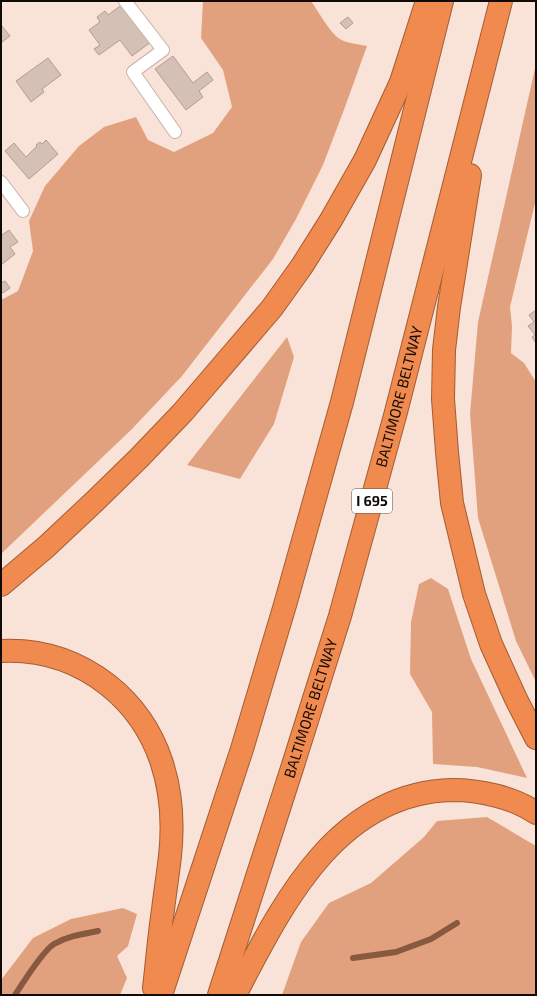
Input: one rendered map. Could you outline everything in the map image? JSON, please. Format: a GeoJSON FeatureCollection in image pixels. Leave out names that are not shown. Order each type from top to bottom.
{"type":"FeatureCollection","features":[{"type":"Feature","properties":{"kind":"highway"},"geometry":{"type":"LineString","coordinates":[[1,585],[46,547],[144,453],[183,412],[272,308],[331,220],[365,160],[401,82],[427,1]]}},
{"type":"Feature","properties":{"kind":"highway"},"geometry":{"type":"LineString","coordinates":[[161,995],[242,749],[342,402],[442,1]]}},
{"type":"Feature","properties":{"kind":"highway","name":"BALTIMORE BELTWAY"},"geometry":{"type":"LineString","coordinates":[[219,995],[294,765],[340,616],[396,412],[501,1]]}},
{"type":"Feature","properties":{"kind":"highway"},"geometry":{"type":"LineString","coordinates":[[493,33],[449,307],[444,350],[443,400],[446,452],[452,503],[474,594],[491,644],[536,738]]}},
{"type":"Feature","properties":{"kind":"highway"},"geometry":{"type":"LineString","coordinates":[[1,651],[15,650],[41,653],[67,661],[93,673],[118,694],[137,715],[157,748],[166,777],[171,811],[170,855],[153,995]]}},
{"type":"Feature","properties":{"kind":"highway"},"geometry":{"type":"LineString","coordinates":[[235,995],[265,938],[306,873],[330,845],[359,821],[388,805],[414,795],[440,791],[464,790],[490,794],[512,801],[536,813]]}},
{"type":"Feature","properties":{"kind":"lane"},"geometry":{"type":"LineString","coordinates":[[125,1],[163,50],[133,72],[175,132]]}},
{"type":"Feature","properties":{"kind":"lane"},"geometry":{"type":"LineString","coordinates":[[1,182],[23,211]]}},
{"type":"Feature","properties":{"kind":"shaded area"},"geometry":{"type":"Polygon","coordinates":[[[203,1],[311,1],[337,37],[347,42],[367,46],[323,165],[296,219],[273,259],[182,376],[132,429],[1,554],[1,300],[18,291],[33,251],[29,221],[45,186],[79,146],[104,127],[136,117],[148,140],[174,152],[213,133],[232,107],[223,70],[201,38],[203,1]]]}},
{"type":"Feature","properties":{"kind":"shaded area"},"geometry":{"type":"Polygon","coordinates":[[[536,64],[536,199],[510,307],[512,326],[511,353],[524,363],[536,382],[536,682],[516,641],[478,518],[470,414],[478,322],[536,64]]]}},
{"type":"Feature","properties":{"kind":"shaded area"},"geometry":{"type":"Polygon","coordinates":[[[287,337],[294,357],[274,424],[240,479],[187,465],[287,337]]]}},
{"type":"Feature","properties":{"kind":"shaded area"},"geometry":{"type":"Polygon","coordinates":[[[431,578],[448,589],[471,659],[527,778],[477,767],[433,764],[432,712],[410,674],[411,622],[419,584],[431,578]]]}},
{"type":"Feature","properties":{"kind":"shaded area"},"geometry":{"type":"Polygon","coordinates":[[[487,817],[536,846],[536,995],[282,995],[301,942],[329,903],[371,883],[424,837],[437,821],[487,817]]]}},
{"type":"Feature","properties":{"kind":"shaded area"},"geometry":{"type":"Polygon","coordinates":[[[123,908],[137,914],[128,946],[117,956],[127,978],[120,995],[1,995],[1,980],[33,938],[71,919],[123,908]]]}},
{"type":"Feature","properties":{"kind":"building"},"geometry":{"type":"Polygon","coordinates":[[[123,4],[151,42],[132,56],[120,40],[99,55],[94,49],[100,45],[89,30],[100,22],[97,17],[105,11],[108,15],[123,4]]]}},
{"type":"Feature","properties":{"kind":"building"},"geometry":{"type":"Polygon","coordinates":[[[348,17],[353,23],[346,29],[340,23],[348,17]]]}},
{"type":"Feature","properties":{"kind":"building"},"geometry":{"type":"Polygon","coordinates":[[[1,25],[10,36],[1,43],[1,25]]]}},
{"type":"Feature","properties":{"kind":"building"},"geometry":{"type":"Polygon","coordinates":[[[173,56],[193,83],[207,72],[213,80],[199,91],[203,97],[186,110],[155,69],[173,56]]]}},
{"type":"Feature","properties":{"kind":"building"},"geometry":{"type":"Polygon","coordinates":[[[48,58],[61,75],[42,89],[44,92],[31,102],[16,81],[48,58]]]}},
{"type":"Feature","properties":{"kind":"building"},"geometry":{"type":"Polygon","coordinates":[[[46,140],[58,154],[29,179],[5,151],[14,143],[26,157],[37,146],[36,145],[40,142],[42,144],[46,140]]]}},
{"type":"Feature","properties":{"kind":"building"},"geometry":{"type":"Polygon","coordinates":[[[9,230],[18,242],[10,247],[15,254],[1,265],[1,233],[2,235],[9,230]]]}},
{"type":"Feature","properties":{"kind":"building"},"geometry":{"type":"Polygon","coordinates":[[[5,281],[10,288],[3,293],[1,291],[1,283],[5,281]]]}},
{"type":"Feature","properties":{"kind":"building"},"geometry":{"type":"Polygon","coordinates":[[[536,310],[536,343],[532,337],[535,335],[528,326],[534,322],[529,315],[536,310]]]}},
{"type":"Feature","properties":{"kind":"waterway"},"geometry":{"type":"LineString","coordinates":[[353,958],[396,952],[431,939],[457,923]]}},
{"type":"Feature","properties":{"kind":"waterway"},"geometry":{"type":"LineString","coordinates":[[15,995],[39,960],[50,947],[59,941],[70,937],[98,931]]}}]}
